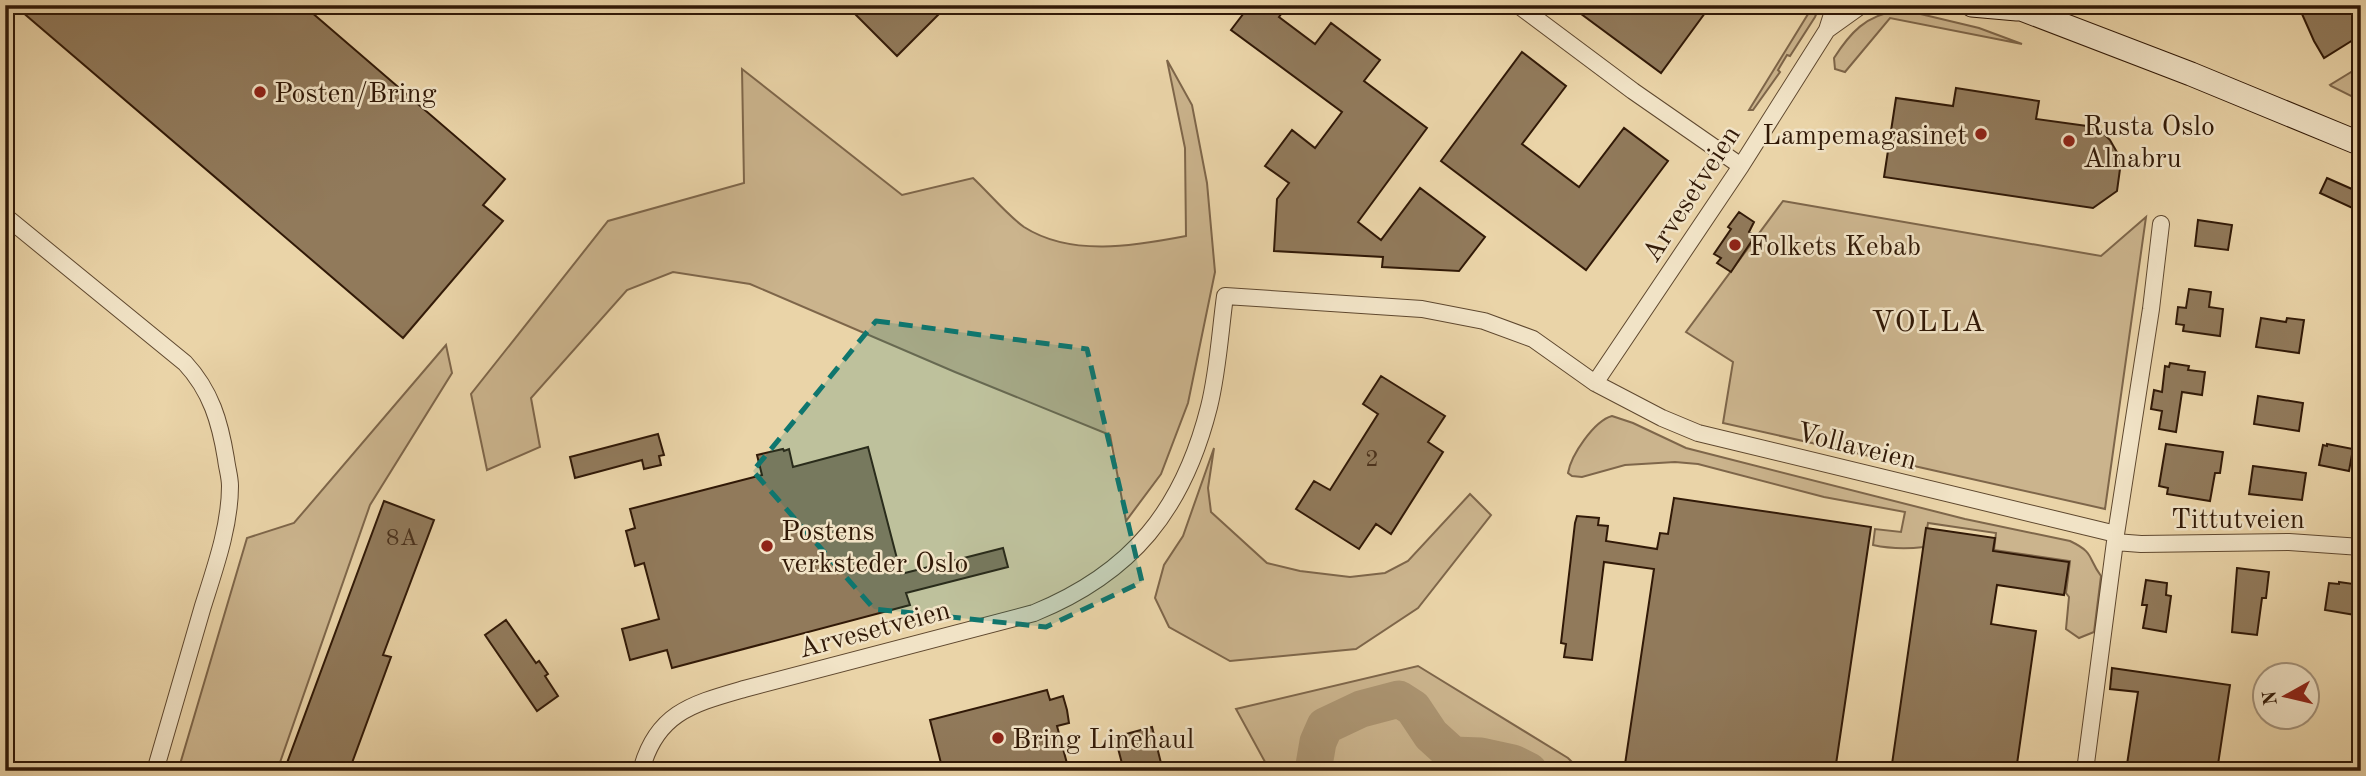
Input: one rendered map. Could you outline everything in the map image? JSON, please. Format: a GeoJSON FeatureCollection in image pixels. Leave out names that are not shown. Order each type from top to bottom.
{"type":"FeatureCollection","features":[{"type":"Feature","properties":{"kind":"main road"},"geometry":{"type":"LineString","coordinates":[[1972,5],[2014,7],[2191,74],[2361,144]]}},
{"type":"Feature","properties":{"kind":"street"},"geometry":{"type":"LineString","coordinates":[[1518,5],[1633,91],[1741,166]]}},
{"type":"Feature","properties":{"kind":"street","name":"Arvesetveien"},"geometry":{"type":"LineString","coordinates":[[1595,383],[1741,166],[1827,30],[1835,5]]}},
{"type":"Feature","properties":{"kind":"street","name":"Arvesetveien"},"geometry":{"type":"LineString","coordinates":[[1827,30],[1862,5]]}},
{"type":"Feature","properties":{"kind":"street"},"geometry":{"type":"LineString","coordinates":[[5,216],[185,363],[207,393],[217,415],[230,485],[228,509],[218,557],[155,771]]}},
{"type":"Feature","properties":{"kind":"street"},"geometry":{"type":"LineString","coordinates":[[2085,771],[2115,538],[2149,323],[2161,224]]}},
{"type":"Feature","properties":{"kind":"street","name":"Vollaveien"},"geometry":{"type":"LineString","coordinates":[[1097,580],[1119,565],[1153,529],[1170,507],[1191,463],[1210,404],[1225,296],[1422,309],[1484,321],[1533,339],[1595,383],[1662,418],[1698,433],[2115,538]]}},
{"type":"Feature","properties":{"kind":"street","name":"Tittutveien"},"geometry":{"type":"LineString","coordinates":[[2115,538],[2141,544],[2289,542],[2361,547]]}},
{"type":"Feature","properties":{"kind":"street","name":"Arvesetveien"},"geometry":{"type":"LineString","coordinates":[[641,771],[652,741],[663,725],[677,714],[700,703],[1034,613],[1077,593],[1097,580]]}},
{"type":"Feature","properties":{"kind":"highlighted area"},"geometry":{"type":"Polygon","coordinates":[[[876,321],[1087,349],[1142,582],[1046,627],[874,609],[753,471],[876,321]]]}},
{"type":"Feature","properties":{"kind":"shaded area"},"geometry":{"type":"Polygon","coordinates":[[[1820,5],[1790,56],[1787,55],[1778,70],[1780,72],[1753,110],[1749,110],[1813,6],[1820,5]]]}},
{"type":"Feature","properties":{"kind":"shaded area"},"geometry":{"type":"Polygon","coordinates":[[[1908,11],[1979,28],[2022,44],[1890,18],[1845,72],[1835,69],[1834,58],[1853,33],[1876,17],[1908,11]]]}},
{"type":"Feature","properties":{"kind":"shaded area"},"geometry":{"type":"Polygon","coordinates":[[[1167,60],[1192,105],[1207,183],[1215,272],[1188,403],[1161,474],[1126,521],[1110,435],[750,284],[673,272],[627,290],[531,398],[540,447],[487,470],[471,394],[608,221],[744,183],[742,69],[902,195],[973,178],[1024,227],[1062,242],[1103,246],[1186,236],[1185,148],[1167,60]]]}},
{"type":"Feature","properties":{"kind":"shaded area"},"geometry":{"type":"Polygon","coordinates":[[[2361,66],[2361,101],[2330,85],[2361,66]]]}},
{"type":"Feature","properties":{"kind":"shaded area"},"geometry":{"type":"Polygon","coordinates":[[[1783,201],[2101,256],[2146,217],[2105,509],[1723,423],[1733,362],[1686,332],[1783,201]]]}},
{"type":"Feature","properties":{"kind":"shaded area"},"geometry":{"type":"Polygon","coordinates":[[[446,345],[452,373],[370,505],[277,771],[178,771],[247,538],[294,523],[446,345]]]}},
{"type":"Feature","properties":{"kind":"shaded area"},"geometry":{"type":"Polygon","coordinates":[[[1612,416],[1686,448],[1965,519],[2070,541],[2087,552],[2101,576],[2094,632],[2079,638],[2066,629],[2069,597],[2066,593],[2070,561],[1994,550],[1996,533],[1928,523],[1924,547],[1873,545],[1875,529],[1901,532],[1905,512],[1824,497],[1698,464],[1675,462],[1625,465],[1582,477],[1572,476],[1568,473],[1578,448],[1598,424],[1612,416]]]}},
{"type":"Feature","properties":{"kind":"shaded area"},"geometry":{"type":"Polygon","coordinates":[[[1214,448],[1208,488],[1211,512],[1267,563],[1300,571],[1350,577],[1385,573],[1408,561],[1470,494],[1491,515],[1418,608],[1356,649],[1230,661],[1169,627],[1155,598],[1164,565],[1183,536],[1214,448]]]}},
{"type":"Feature","properties":{"kind":"shaded area"},"geometry":{"type":"Polygon","coordinates":[[[1418,666],[1568,758],[1581,771],[1270,771],[1236,709],[1418,666]]]}},
{"type":"Feature","properties":{"kind":"building","name":"Posten/Bring"},"geometry":{"type":"Polygon","coordinates":[[[14,5],[303,5],[505,179],[483,205],[503,221],[403,338],[14,5]]]}},
{"type":"Feature","properties":{"kind":"building"},"geometry":{"type":"Polygon","coordinates":[[[846,5],[948,5],[897,56],[846,5]]]}},
{"type":"Feature","properties":{"kind":"building"},"geometry":{"type":"Polygon","coordinates":[[[1250,5],[1288,5],[1279,17],[1315,44],[1331,23],[1380,60],[1364,81],[1427,128],[1358,222],[1381,240],[1420,188],[1485,237],[1459,271],[1382,267],[1383,257],[1274,251],[1277,199],[1289,183],[1265,166],[1292,130],[1315,148],[1342,112],[1231,30],[1250,5]]]}},
{"type":"Feature","properties":{"kind":"building"},"geometry":{"type":"Polygon","coordinates":[[[1569,5],[1694,5],[1705,13],[1661,73],[1569,5]]]}},
{"type":"Feature","properties":{"kind":"building"},"geometry":{"type":"Polygon","coordinates":[[[2298,5],[2361,5],[2361,35],[2324,58],[2298,5]]]}},
{"type":"Feature","properties":{"kind":"building"},"geometry":{"type":"Polygon","coordinates":[[[1522,52],[1566,86],[1522,144],[1579,187],[1624,128],[1668,161],[1586,270],[1441,161],[1522,52]]]}},
{"type":"Feature","properties":{"kind":"building"},"geometry":{"type":"Polygon","coordinates":[[[1956,88],[2039,101],[2036,119],[2087,126],[2101,131],[2118,154],[2120,169],[2117,191],[2093,208],[1884,177],[1896,98],[1953,106],[1956,88]]]}},
{"type":"Feature","properties":{"kind":"building"},"geometry":{"type":"Polygon","coordinates":[[[2327,178],[2361,193],[2361,212],[2320,193],[2327,178]]]}},
{"type":"Feature","properties":{"kind":"building","name":"Folkets Kebab"},"geometry":{"type":"Polygon","coordinates":[[[1739,212],[1754,222],[1749,232],[1755,236],[1731,272],[1717,263],[1721,258],[1714,254],[1739,212]]]}},
{"type":"Feature","properties":{"kind":"building"},"geometry":{"type":"Polygon","coordinates":[[[2198,220],[2232,225],[2228,250],[2195,246],[2198,220]]]}},
{"type":"Feature","properties":{"kind":"building"},"geometry":{"type":"Polygon","coordinates":[[[2189,289],[2211,292],[2209,307],[2223,309],[2220,336],[2183,331],[2184,325],[2176,324],[2178,307],[2186,308],[2189,289]]]}},
{"type":"Feature","properties":{"kind":"building"},"geometry":{"type":"Polygon","coordinates":[[[2261,318],[2286,322],[2287,318],[2304,320],[2299,353],[2256,347],[2261,318]]]}},
{"type":"Feature","properties":{"kind":"building"},"geometry":{"type":"Polygon","coordinates":[[[2170,363],[2189,366],[2188,370],[2205,372],[2202,395],[2182,392],[2176,432],[2159,429],[2162,411],[2151,409],[2154,390],[2162,392],[2165,366],[2169,367],[2170,363]]]}},
{"type":"Feature","properties":{"kind":"building"},"geometry":{"type":"Polygon","coordinates":[[[1381,376],[1445,416],[1428,442],[1443,452],[1391,534],[1376,524],[1359,549],[1296,509],[1314,481],[1330,490],[1378,414],[1363,404],[1381,376]]]}},
{"type":"Feature","properties":{"kind":"building"},"geometry":{"type":"Polygon","coordinates":[[[2258,396],[2303,403],[2299,431],[2254,424],[2258,396]]]}},
{"type":"Feature","properties":{"kind":"building"},"geometry":{"type":"Polygon","coordinates":[[[658,434],[664,455],[659,456],[661,465],[644,469],[642,460],[575,478],[570,457],[658,434]]]}},
{"type":"Feature","properties":{"kind":"building"},"geometry":{"type":"Polygon","coordinates":[[[2166,444],[2223,452],[2220,473],[2215,473],[2210,501],[2167,494],[2168,488],[2159,486],[2166,444]]]}},
{"type":"Feature","properties":{"kind":"building"},"geometry":{"type":"Polygon","coordinates":[[[2323,445],[2353,449],[2349,471],[2319,465],[2323,445]]]}},
{"type":"Feature","properties":{"kind":"building","name":"Postens verksteder Oslo"},"geometry":{"type":"Polygon","coordinates":[[[868,447],[901,574],[1003,548],[1008,567],[906,593],[910,605],[672,668],[667,650],[630,660],[622,629],[659,619],[644,563],[635,566],[626,531],[635,528],[630,509],[762,475],[757,455],[789,449],[793,467],[868,447]]]}},
{"type":"Feature","properties":{"kind":"building"},"geometry":{"type":"Polygon","coordinates":[[[2253,466],[2306,473],[2302,500],[2249,494],[2253,466]]]}},
{"type":"Feature","properties":{"kind":"building"},"geometry":{"type":"Polygon","coordinates":[[[1674,498],[1871,527],[1835,771],[1624,771],[1654,569],[1604,562],[1592,660],[1564,657],[1566,644],[1561,643],[1575,523],[1577,516],[1599,518],[1598,525],[1608,526],[1606,541],[1657,549],[1660,533],[1668,534],[1674,498]]]}},
{"type":"Feature","properties":{"kind":"building"},"geometry":{"type":"Polygon","coordinates":[[[384,501],[434,520],[383,655],[391,657],[349,771],[284,771],[384,501]]]}},
{"type":"Feature","properties":{"kind":"building"},"geometry":{"type":"Polygon","coordinates":[[[1926,528],[1995,538],[1993,551],[2069,562],[2064,595],[1997,585],[1991,624],[2036,631],[2016,771],[1891,771],[1926,528]]]}},
{"type":"Feature","properties":{"kind":"building"},"geometry":{"type":"Polygon","coordinates":[[[2237,568],[2269,572],[2257,635],[2232,632],[2237,568]]]}},
{"type":"Feature","properties":{"kind":"building"},"geometry":{"type":"Polygon","coordinates":[[[2146,580],[2167,583],[2166,595],[2171,596],[2166,632],[2143,628],[2147,605],[2142,605],[2146,580]]]}},
{"type":"Feature","properties":{"kind":"building"},"geometry":{"type":"Polygon","coordinates":[[[2329,583],[2361,585],[2361,616],[2325,610],[2329,583]]]}},
{"type":"Feature","properties":{"kind":"building"},"geometry":{"type":"Polygon","coordinates":[[[506,620],[536,663],[539,661],[548,674],[545,676],[558,696],[537,711],[485,635],[506,620]]]}},
{"type":"Feature","properties":{"kind":"building"},"geometry":{"type":"Polygon","coordinates":[[[2112,668],[2230,685],[2217,771],[2126,771],[2138,692],[2110,689],[2112,668]]]}},
{"type":"Feature","properties":{"kind":"building","name":"Bring Linehaul"},"geometry":{"type":"Polygon","coordinates":[[[1047,690],[1050,700],[1063,696],[1067,710],[1069,723],[1057,726],[1069,771],[943,771],[930,720],[1047,690]]]}},
{"type":"Feature","properties":{"kind":"building","name":"Bring Linehaul"},"geometry":{"type":"Polygon","coordinates":[[[1152,727],[1163,771],[1124,771],[1115,737],[1152,727]]]}},
{"type":"Feature","properties":{"kind":"waterway"},"geometry":{"type":"LineString","coordinates":[[1313,771],[1318,742],[1325,726],[1361,709],[1399,699],[1413,708],[1431,735],[1453,755],[1481,756],[1513,763],[1529,771]]}},
{"type":"Feature","properties":{"kind":"place","name":"Posten/Bring"},"geometry":{"type":"Point","coordinates":[260,92]}},
{"type":"Feature","properties":{"kind":"place","name":"Lampemagasinet"},"geometry":{"type":"Point","coordinates":[1981,134]}},
{"type":"Feature","properties":{"kind":"place","name":"Rusta Oslo Alnabru"},"geometry":{"type":"Point","coordinates":[2069,141]}},
{"type":"Feature","properties":{"kind":"place","name":"Folkets Kebab"},"geometry":{"type":"Point","coordinates":[1735,245]}},
{"type":"Feature","properties":{"kind":"place","name":"Postens verksteder Oslo"},"geometry":{"type":"Point","coordinates":[767,546]}},
{"type":"Feature","properties":{"kind":"place","name":"Bring Linehaul"},"geometry":{"type":"Point","coordinates":[998,738]}},
{"type":"Feature","properties":{"kind":"district","name":"VOLLA"},"geometry":{"type":"Point","coordinates":[1929,321]}}]}
